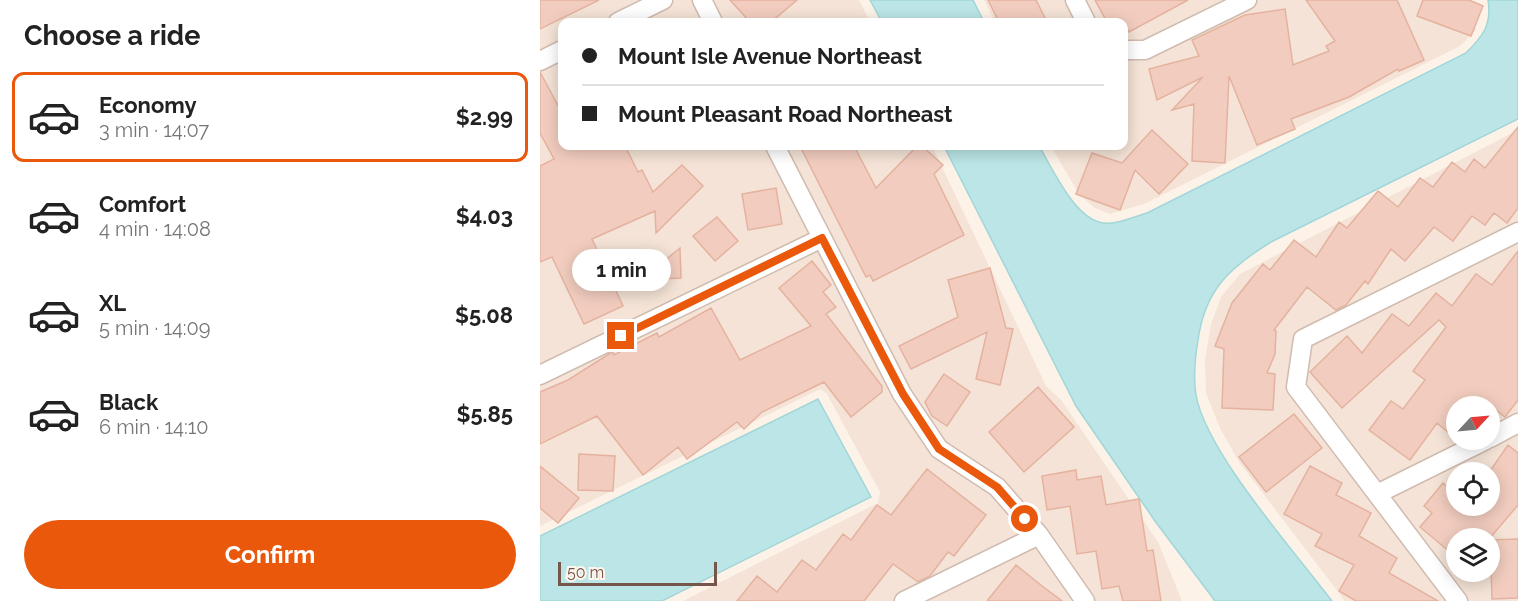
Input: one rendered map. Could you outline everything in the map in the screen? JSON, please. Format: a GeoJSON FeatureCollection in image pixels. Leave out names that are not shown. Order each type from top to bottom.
{"type":"FeatureCollection","features":[{"type":"Feature","properties":{"kind":"street"},"geometry":{"type":"LineString","coordinates":[[626,18],[663,0]]}},
{"type":"Feature","properties":{"kind":"street"},"geometry":{"type":"LineString","coordinates":[[702,0],[711,18]]}},
{"type":"Feature","properties":{"kind":"street"},"geometry":{"type":"LineString","coordinates":[[1075,0],[1084,18]]}},
{"type":"Feature","properties":{"kind":"street"},"geometry":{"type":"LineString","coordinates":[[1128,50],[1145,50],[1247,0]]}},
{"type":"Feature","properties":{"kind":"street"},"geometry":{"type":"LineString","coordinates":[[540,61],[558,52]]}},
{"type":"Feature","properties":{"kind":"street"},"geometry":{"type":"LineString","coordinates":[[777,150],[903,394],[939,449],[997,487],[1039,535],[1086,601]]}},
{"type":"Feature","properties":{"kind":"street"},"geometry":{"type":"LineString","coordinates":[[1458,601],[1296,387],[1303,339],[1518,232]]}},
{"type":"Feature","properties":{"kind":"street"},"geometry":{"type":"LineString","coordinates":[[540,375],[822,238]]}},
{"type":"Feature","properties":{"kind":"street"},"geometry":{"type":"LineString","coordinates":[[1500,433],[1518,423]]}},
{"type":"Feature","properties":{"kind":"street"},"geometry":{"type":"LineString","coordinates":[[1377,494],[1466,450]]}},
{"type":"Feature","properties":{"kind":"street"},"geometry":{"type":"LineString","coordinates":[[904,601],[1039,535]]}},
{"type":"Feature","properties":{"kind":"shaded area"},"geometry":{"type":"Polygon","coordinates":[[[540,0],[859,0],[868,18],[558,18],[558,150],[934,150],[1046,386],[1061,400],[1158,542],[1182,601],[683,601],[878,503],[880,492],[827,394],[820,389],[540,526],[540,0]]]}},
{"type":"Feature","properties":{"kind":"shaded area"},"geometry":{"type":"Polygon","coordinates":[[[984,0],[1462,0],[1476,30],[1460,46],[1144,204],[1110,214],[1095,208],[1079,194],[1053,150],[1128,150],[1128,18],[993,18],[984,0]]]}},
{"type":"Feature","properties":{"kind":"shaded area"},"geometry":{"type":"Polygon","coordinates":[[[1518,130],[1518,601],[1345,601],[1239,462],[1220,428],[1206,393],[1205,360],[1211,324],[1221,297],[1240,274],[1518,130]]]}},
{"type":"Feature","properties":{"kind":"water"},"geometry":{"type":"Polygon","coordinates":[[[870,0],[973,0],[982,18],[880,18],[870,0]]]}},
{"type":"Feature","properties":{"kind":"water"},"geometry":{"type":"Polygon","coordinates":[[[1488,0],[1518,0],[1518,119],[1271,242],[1231,271],[1221,282],[1206,307],[1201,322],[1195,361],[1196,395],[1203,418],[1216,444],[1254,501],[1332,601],[1215,601],[1155,521],[1076,406],[946,150],[1041,150],[1059,182],[1077,207],[1099,222],[1120,221],[1147,213],[1466,53],[1485,30],[1489,9],[1488,0]]]}},
{"type":"Feature","properties":{"kind":"water"},"geometry":{"type":"Polygon","coordinates":[[[818,399],[871,497],[662,601],[540,601],[540,536],[818,399]]]}},
{"type":"Feature","properties":{"kind":"building"},"geometry":{"type":"Polygon","coordinates":[[[540,0],[599,0],[558,18],[558,20],[540,29],[540,0]]]}},
{"type":"Feature","properties":{"kind":"building"},"geometry":{"type":"Polygon","coordinates":[[[730,0],[797,0],[776,18],[746,18],[730,0]]]}},
{"type":"Feature","properties":{"kind":"building"},"geometry":{"type":"Polygon","coordinates":[[[988,0],[1036,0],[1045,18],[997,18],[988,0]]]}},
{"type":"Feature","properties":{"kind":"building"},"geometry":{"type":"Polygon","coordinates":[[[1095,0],[1188,0],[1129,32],[1128,18],[1105,18],[1095,0]]]}},
{"type":"Feature","properties":{"kind":"building"},"geometry":{"type":"Polygon","coordinates":[[[1306,0],[1397,0],[1424,60],[1399,71],[1398,69],[1349,97],[1291,119],[1295,129],[1257,145],[1229,76],[1225,163],[1192,161],[1194,104],[1172,110],[1203,77],[1157,100],[1149,69],[1199,56],[1192,40],[1245,15],[1285,9],[1293,65],[1329,51],[1326,46],[1335,41],[1306,0]]]}},
{"type":"Feature","properties":{"kind":"building"},"geometry":{"type":"Polygon","coordinates":[[[1423,0],[1469,0],[1483,6],[1471,36],[1417,16],[1423,0]]]}},
{"type":"Feature","properties":{"kind":"building"},"geometry":{"type":"Polygon","coordinates":[[[540,72],[558,106],[558,150],[627,150],[638,172],[642,170],[653,192],[682,165],[703,186],[656,233],[655,211],[592,239],[623,306],[584,324],[552,257],[540,262],[540,166],[554,159],[540,133],[540,72]]]}},
{"type":"Feature","properties":{"kind":"building"},"geometry":{"type":"Polygon","coordinates":[[[1518,127],[1518,208],[1507,223],[1494,213],[1485,225],[1472,216],[1453,241],[1434,227],[1405,261],[1391,249],[1368,284],[1365,281],[1346,305],[1336,310],[1307,287],[1274,330],[1276,331],[1275,354],[1267,373],[1275,374],[1273,410],[1222,408],[1224,349],[1215,346],[1232,303],[1263,264],[1270,270],[1294,240],[1316,257],[1339,222],[1347,228],[1378,191],[1398,207],[1420,178],[1433,187],[1452,162],[1465,172],[1474,159],[1485,168],[1518,127]]]}},
{"type":"Feature","properties":{"kind":"building"},"geometry":{"type":"Polygon","coordinates":[[[1152,130],[1188,164],[1159,194],[1135,170],[1120,210],[1076,194],[1092,153],[1122,163],[1152,130]]]}},
{"type":"Feature","properties":{"kind":"building"},"geometry":{"type":"Polygon","coordinates":[[[802,150],[856,150],[876,188],[913,150],[926,150],[943,165],[934,174],[964,235],[873,281],[870,275],[866,277],[802,150]]]}},
{"type":"Feature","properties":{"kind":"building"},"geometry":{"type":"Polygon","coordinates":[[[776,188],[782,224],[748,230],[742,194],[776,188]]]}},
{"type":"Feature","properties":{"kind":"building"},"geometry":{"type":"Polygon","coordinates":[[[717,217],[738,241],[715,261],[693,236],[717,217]]]}},
{"type":"Feature","properties":{"kind":"building"},"geometry":{"type":"Polygon","coordinates":[[[680,248],[681,278],[659,279],[658,266],[680,248]]]}},
{"type":"Feature","properties":{"kind":"building"},"geometry":{"type":"Polygon","coordinates":[[[1518,251],[1518,400],[1505,417],[1500,413],[1500,396],[1446,396],[1446,431],[1437,423],[1410,460],[1369,430],[1391,401],[1403,409],[1425,380],[1413,371],[1446,327],[1439,320],[1342,408],[1310,372],[1347,336],[1362,353],[1392,314],[1409,326],[1436,293],[1452,306],[1476,274],[1492,285],[1518,251]]]}},
{"type":"Feature","properties":{"kind":"building"},"geometry":{"type":"Polygon","coordinates":[[[812,261],[831,285],[823,292],[836,307],[826,314],[882,386],[882,392],[851,417],[824,382],[762,412],[744,429],[737,422],[687,459],[678,447],[643,475],[597,416],[540,444],[540,392],[568,380],[613,352],[614,355],[657,333],[659,337],[711,308],[740,360],[811,326],[779,288],[812,261]]]}},
{"type":"Feature","properties":{"kind":"building"},"geometry":{"type":"Polygon","coordinates":[[[990,268],[1006,328],[1013,329],[1000,385],[976,379],[987,332],[911,369],[899,346],[958,317],[948,280],[990,268]]]}},
{"type":"Feature","properties":{"kind":"building"},"geometry":{"type":"Polygon","coordinates":[[[944,374],[970,392],[947,426],[932,416],[925,402],[944,374]]]}},
{"type":"Feature","properties":{"kind":"building"},"geometry":{"type":"Polygon","coordinates":[[[1038,387],[1074,427],[1024,472],[989,432],[1038,387]]]}},
{"type":"Feature","properties":{"kind":"building"},"geometry":{"type":"Polygon","coordinates":[[[1294,414],[1322,448],[1266,492],[1239,457],[1294,414]]]}},
{"type":"Feature","properties":{"kind":"building"},"geometry":{"type":"Polygon","coordinates":[[[1508,445],[1518,453],[1518,505],[1498,528],[1446,528],[1446,549],[1420,527],[1432,513],[1424,506],[1443,483],[1446,486],[1446,516],[1500,516],[1500,462],[1496,462],[1508,445]]]}},
{"type":"Feature","properties":{"kind":"building"},"geometry":{"type":"Polygon","coordinates":[[[579,454],[615,456],[613,491],[578,490],[579,454]]]}},
{"type":"Feature","properties":{"kind":"building"},"geometry":{"type":"Polygon","coordinates":[[[540,466],[579,498],[558,523],[540,508],[540,466]]]}},
{"type":"Feature","properties":{"kind":"building"},"geometry":{"type":"Polygon","coordinates":[[[1310,466],[1342,483],[1336,495],[1371,513],[1359,536],[1397,558],[1389,573],[1438,601],[1356,601],[1339,591],[1354,565],[1315,546],[1322,534],[1284,514],[1310,466]]]}},
{"type":"Feature","properties":{"kind":"building"},"geometry":{"type":"Polygon","coordinates":[[[927,469],[986,515],[954,556],[948,552],[930,576],[918,582],[893,564],[864,601],[737,601],[757,576],[777,592],[802,560],[816,570],[843,534],[851,540],[877,505],[891,515],[927,469]]]}},
{"type":"Feature","properties":{"kind":"building"},"geometry":{"type":"Polygon","coordinates":[[[1076,470],[1077,480],[1101,476],[1106,505],[1139,499],[1147,551],[1153,550],[1161,601],[1123,601],[1119,586],[1102,589],[1096,551],[1077,554],[1070,506],[1047,510],[1042,476],[1076,470]]]}},
{"type":"Feature","properties":{"kind":"building"},"geometry":{"type":"Polygon","coordinates":[[[1518,539],[1518,598],[1492,599],[1491,582],[1500,582],[1500,540],[1518,539]]]}},
{"type":"Feature","properties":{"kind":"building"},"geometry":{"type":"Polygon","coordinates":[[[1016,565],[1042,586],[1062,601],[987,601],[1016,565]]]}},
{"type":"Feature","properties":{"kind":"route"},"geometry":{"type":"LineString","coordinates":[[621,336],[822,238],[903,394],[939,449],[997,487],[1025,519]]}}]}
